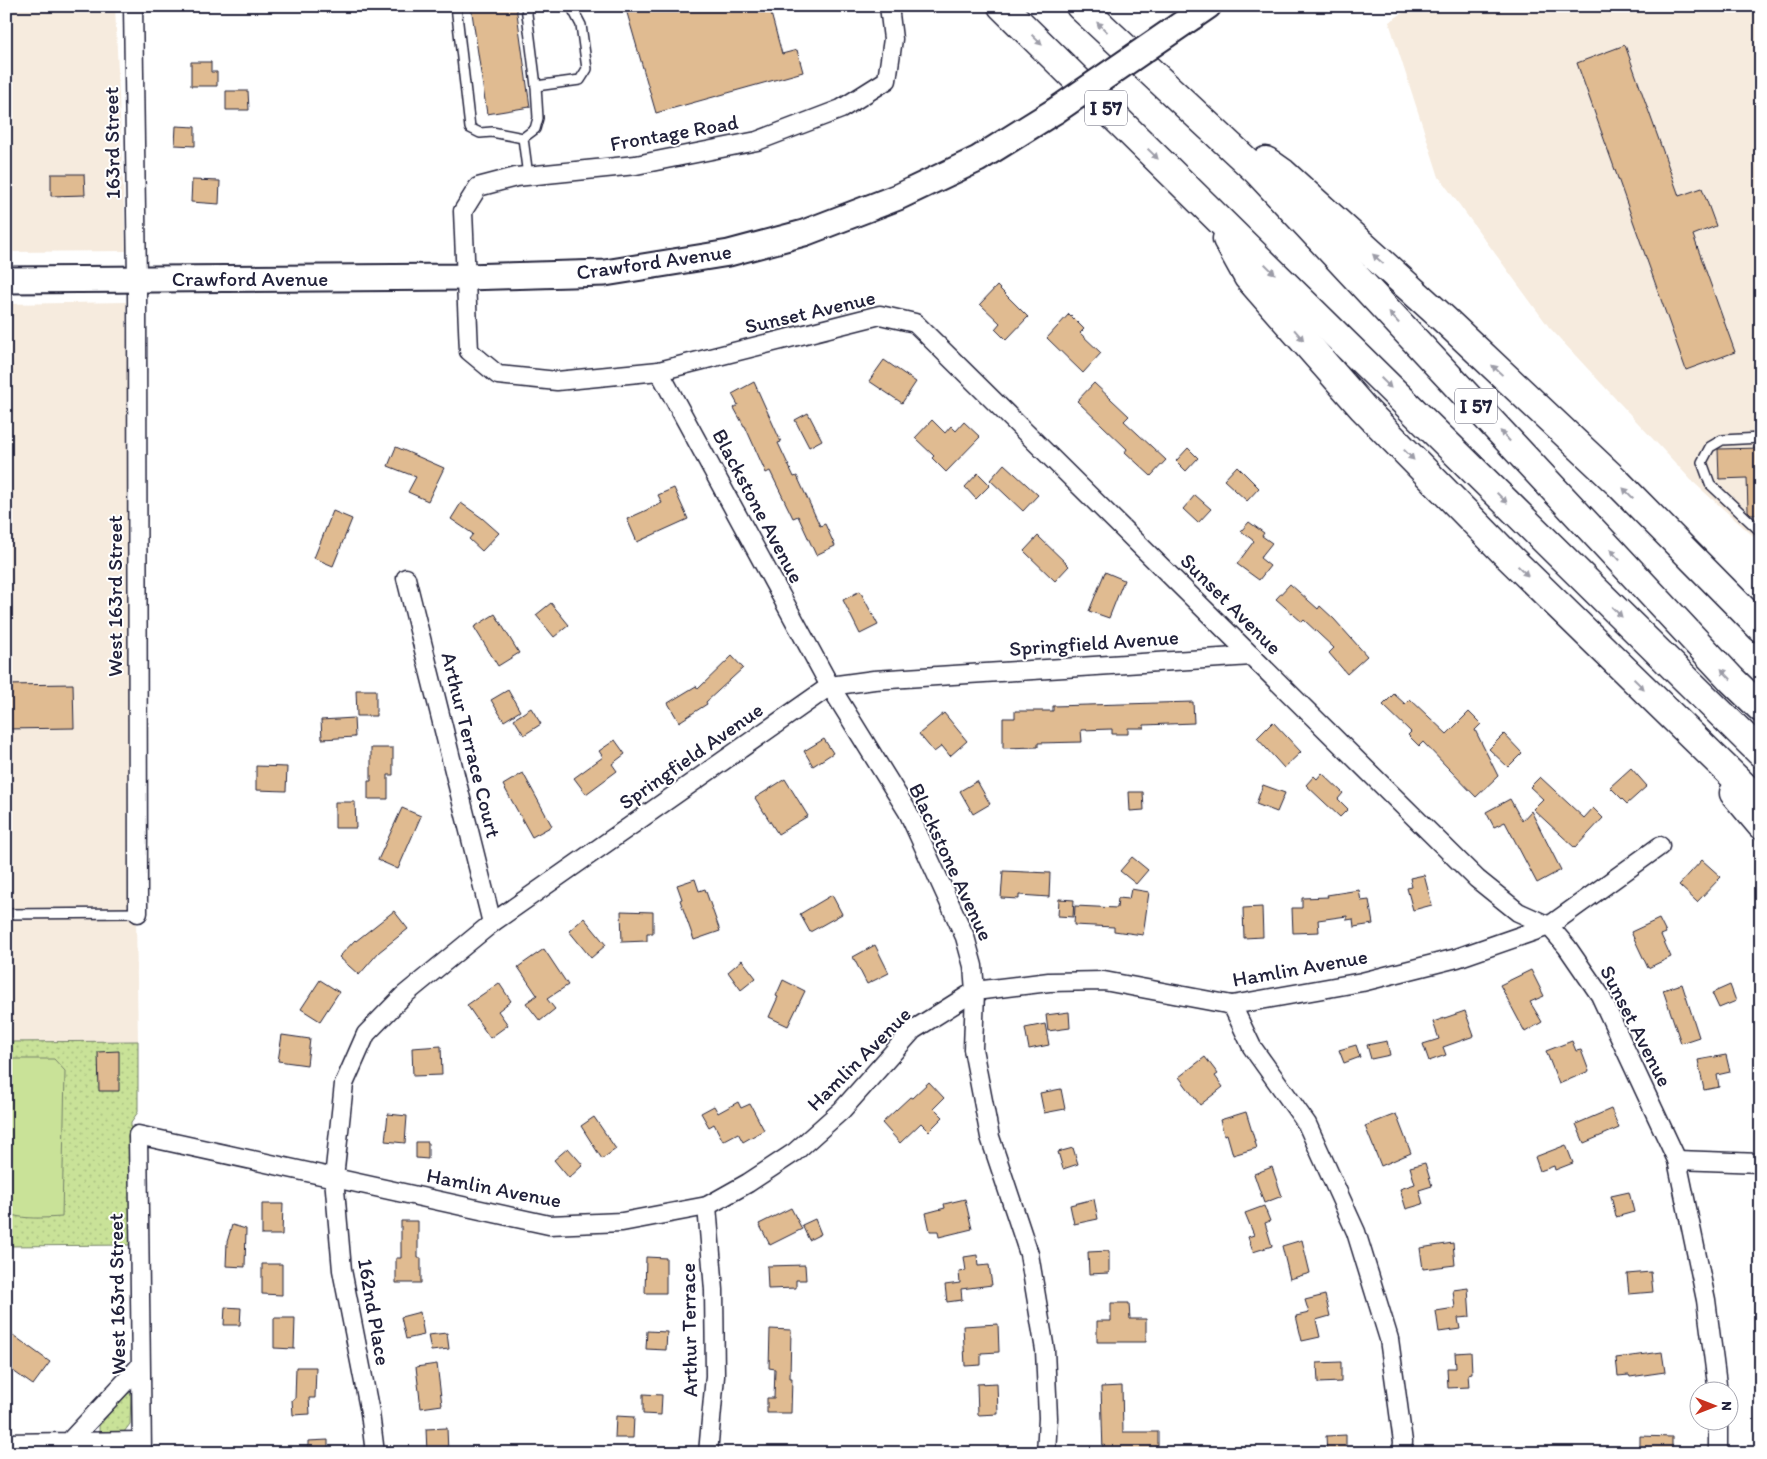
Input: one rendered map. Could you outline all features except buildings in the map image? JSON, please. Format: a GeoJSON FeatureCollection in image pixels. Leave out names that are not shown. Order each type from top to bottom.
{"type":"FeatureCollection","features":[{"type":"Feature","properties":{"kind":"highway","name":"I 57"},"geometry":{"type":"LineString","coordinates":[[1002,6],[1761,752]]}},
{"type":"Feature","properties":{"kind":"highway","name":"I 57"},"geometry":{"type":"LineString","coordinates":[[1080,6],[1257,171],[1732,680],[1761,708]]}},
{"type":"Feature","properties":{"kind":"highway"},"geometry":{"type":"LineString","coordinates":[[1189,108],[1283,173],[1589,456],[1761,628]]}},
{"type":"Feature","properties":{"kind":"highway"},"geometry":{"type":"LineString","coordinates":[[1210,211],[1248,277],[1363,408],[1509,558],[1761,803]]}},
{"type":"Feature","properties":{"kind":"highway"},"geometry":{"type":"LineString","coordinates":[[1670,535],[1761,610]]}},
{"type":"Feature","properties":{"kind":"highway"},"geometry":{"type":"LineString","coordinates":[[1661,706],[1761,825]]}},
{"type":"Feature","properties":{"kind":"main road","name":"Crawford Avenue"},"geometry":{"type":"LineString","coordinates":[[6,280],[466,277],[604,273],[729,254],[804,233],[898,198],[978,159],[1055,111],[1200,12]]}},
{"type":"Feature","properties":{"kind":"street","name":"163rd Street"},"geometry":{"type":"LineString","coordinates":[[133,6],[137,280]]}},
{"type":"Feature","properties":{"kind":"street","name":"Frontage Road"},"geometry":{"type":"LineString","coordinates":[[466,277],[463,211],[478,187],[516,177],[636,165],[757,141],[841,109],[886,80],[893,39],[889,6]]}},
{"type":"Feature","properties":{"kind":"street","name":"Sunset Avenue"},"geometry":{"type":"LineString","coordinates":[[466,277],[469,351],[498,375],[557,380],[660,371],[880,315],[915,323],[1477,879],[1518,912],[1549,926],[1567,947],[1600,995],[1677,1160],[1706,1300],[1717,1382]]}},
{"type":"Feature","properties":{"kind":"street","name":"West 163rd Street"},"geometry":{"type":"LineString","coordinates":[[137,280],[138,913]]}},
{"type":"Feature","properties":{"kind":"street","name":"Blackstone Avenue"},"geometry":{"type":"LineString","coordinates":[[660,371],[830,686],[908,812],[965,937],[973,966],[973,1049],[990,1137],[1029,1254],[1046,1350],[1048,1418],[1046,1453]]}},
{"type":"Feature","properties":{"kind":"street","name":"Arthur Terrace Court"},"geometry":{"type":"LineString","coordinates":[[406,578],[492,923]]}},
{"type":"Feature","properties":{"kind":"street","name":"Springfield Avenue"},"geometry":{"type":"LineString","coordinates":[[334,1178],[344,1084],[366,1034],[403,996],[492,923],[830,686],[874,680],[1252,656]]}},
{"type":"Feature","properties":{"kind":"street","name":"Hamlin Avenue"},"geometry":{"type":"LineString","coordinates":[[138,1135],[548,1225],[622,1222],[707,1206],[748,1183],[795,1152],[842,1110],[913,1030],[974,991],[1049,982],[1104,981],[1232,1005],[1362,982],[1456,958],[1549,926],[1660,846]]}},
{"type":"Feature","properties":{"kind":"street"},"geometry":{"type":"LineString","coordinates":[[1232,1005],[1252,1047],[1307,1124],[1356,1232],[1389,1339],[1403,1442],[1402,1453]]}},
{"type":"Feature","properties":{"kind":"street","name":"West 163rd Street"},"geometry":{"type":"LineString","coordinates":[[138,1135],[142,1447]]}},
{"type":"Feature","properties":{"kind":"street"},"geometry":{"type":"LineString","coordinates":[[1677,1160],[1761,1163]]}},
{"type":"Feature","properties":{"kind":"street","name":"162nd Place"},"geometry":{"type":"LineString","coordinates":[[334,1178],[342,1270],[370,1413],[375,1453]]}},
{"type":"Feature","properties":{"kind":"street","name":"Arthur Terrace"},"geometry":{"type":"LineString","coordinates":[[707,1206],[714,1290],[715,1376],[708,1453]]}},
{"type":"Feature","properties":{"kind":"street"},"geometry":{"type":"LineString","coordinates":[[69,1442],[140,1366]]}},
{"type":"Feature","properties":{"kind":"street"},"geometry":{"type":"LineString","coordinates":[[1718,1432],[1718,1453]]}},
{"type":"Feature","properties":{"kind":"street"},"geometry":{"type":"LineString","coordinates":[[6,1443],[69,1442],[142,1447]]}},
{"type":"Feature","properties":{"kind":"lane"},"geometry":{"type":"LineString","coordinates":[[456,6],[470,128],[480,133],[492,132],[522,138],[535,129],[538,118],[526,6]]}},
{"type":"Feature","properties":{"kind":"lane"},"geometry":{"type":"LineString","coordinates":[[536,86],[580,80],[587,69],[581,25],[571,6]]}},
{"type":"Feature","properties":{"kind":"lane"},"geometry":{"type":"LineString","coordinates":[[522,138],[528,176]]}},
{"type":"Feature","properties":{"kind":"lane"},"geometry":{"type":"LineString","coordinates":[[1761,438],[1722,440],[1710,447],[1702,462],[1710,484],[1761,532]]}},
{"type":"Feature","properties":{"kind":"lane"},"geometry":{"type":"LineString","coordinates":[[6,914],[138,913]]}},
{"type":"Feature","properties":{"kind":"shaded area"},"geometry":{"type":"Polygon","coordinates":[[[6,6],[115,6],[126,251],[6,252],[6,6]]]}},
{"type":"Feature","properties":{"kind":"shaded area"},"geometry":{"type":"Polygon","coordinates":[[[1413,6],[1761,6],[1761,543],[1692,481],[1549,327],[1439,177],[1389,22],[1413,6]]]}},
{"type":"Feature","properties":{"kind":"shaded area"},"geometry":{"type":"Polygon","coordinates":[[[126,302],[138,1041],[6,1042],[6,304],[126,302]]]}},
{"type":"Feature","properties":{"kind":"green space"},"geometry":{"type":"Polygon","coordinates":[[[138,1041],[138,1112],[131,1122],[131,1245],[6,1246],[6,1042],[138,1041]]]}},
{"type":"Feature","properties":{"kind":"green space"},"geometry":{"type":"Polygon","coordinates":[[[6,1059],[54,1059],[65,1071],[62,1217],[19,1217],[6,1213],[6,1059]]]}},
{"type":"Feature","properties":{"kind":"green space"},"geometry":{"type":"Polygon","coordinates":[[[126,1393],[131,1393],[130,1424],[124,1432],[99,1432],[99,1426],[126,1393]]]}}]}
